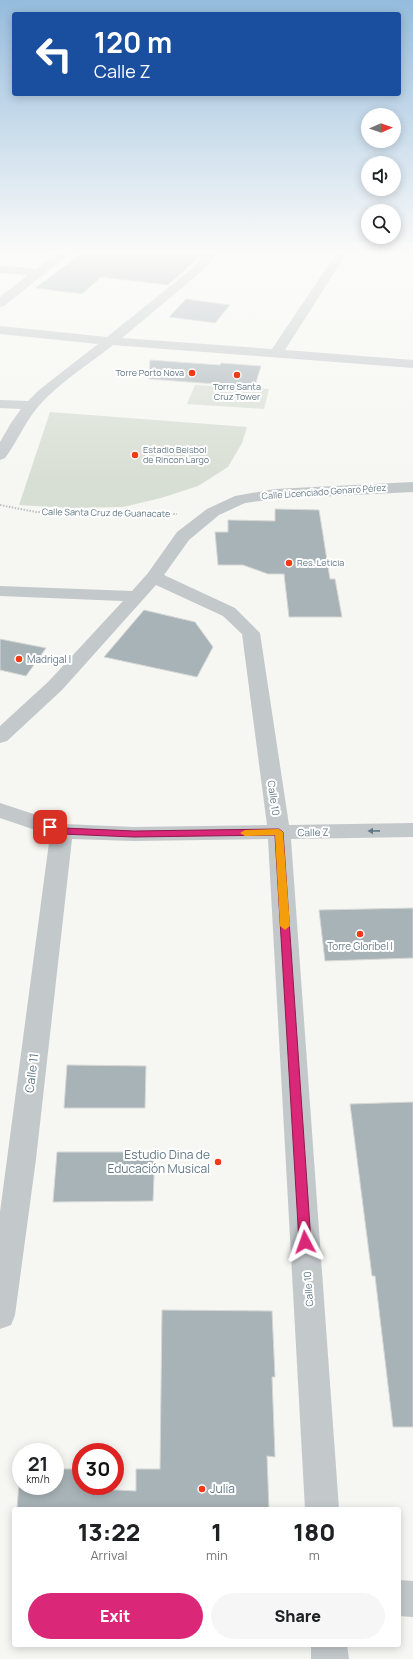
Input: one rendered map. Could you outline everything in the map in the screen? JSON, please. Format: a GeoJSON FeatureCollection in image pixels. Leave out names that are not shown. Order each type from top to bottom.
{"type":"FeatureCollection","features":[{"type":"Feature","properties":{"kind":"street"},"geometry":{"type":"LineString","coordinates":[[0,455],[18,423],[32,405],[44,393],[125,328]]}},
{"type":"Feature","properties":{"kind":"street"},"geometry":{"type":"LineString","coordinates":[[276,354],[292,328]]}},
{"type":"Feature","properties":{"kind":"street"},"geometry":{"type":"LineString","coordinates":[[0,330],[110,341],[413,364]]}},
{"type":"Feature","properties":{"kind":"street"},"geometry":{"type":"LineString","coordinates":[[0,404],[32,405]]}},
{"type":"Feature","properties":{"kind":"street","name":"Calle Licenciado Genaro Pérez"},"geometry":{"type":"LineString","coordinates":[[0,737],[55,686],[154,577],[183,536],[213,512],[241,499],[275,494],[412,490]]}},
{"type":"Feature","properties":{"kind":"street","name":"Calle 10"},"geometry":{"type":"LineString","coordinates":[[154,577],[229,612],[251,633],[279,832],[322,1507]]}},
{"type":"Feature","properties":{"kind":"street"},"geometry":{"type":"LineString","coordinates":[[0,590],[136,596]]}},
{"type":"Feature","properties":{"kind":"street","name":"Calle Z"},"geometry":{"type":"LineString","coordinates":[[0,810],[62,831],[134,834],[413,830]]}},
{"type":"Feature","properties":{"kind":"street","name":"Calle 11"},"geometry":{"type":"LineString","coordinates":[[0,1315],[22,1159],[62,831]]}},
{"type":"Feature","properties":{"kind":"street"},"geometry":{"type":"LineString","coordinates":[[401,1598],[413,1599]]}},
{"type":"Feature","properties":{"kind":"street"},"geometry":{"type":"LineString","coordinates":[[330,1647],[330,1659]]}},
{"type":"Feature","properties":{"kind":"path","name":"Calle Santa Cruz de Guanacate"},"geometry":{"type":"LineString","coordinates":[[0,505],[36,512],[213,512]]}},
{"type":"Feature","properties":{"kind":"shaded area"},"geometry":{"type":"Polygon","coordinates":[[[195,385],[269,389],[264,409],[187,404],[195,385]]]}},
{"type":"Feature","properties":{"kind":"shaded area","name":"Estadio Beisbol de Rincon Largo"},"geometry":{"type":"Polygon","coordinates":[[[50,412],[247,427],[242,443],[228,467],[198,486],[161,498],[123,507],[69,508],[19,505],[50,412]]]}},
{"type":"Feature","properties":{"kind":"building"},"geometry":{"type":"Polygon","coordinates":[[[150,360],[220,365],[221,363],[261,366],[255,386],[149,379],[150,360]]]}},
{"type":"Feature","properties":{"kind":"building"},"geometry":{"type":"Polygon","coordinates":[[[275,509],[319,510],[330,579],[335,579],[342,617],[289,617],[284,574],[268,574],[243,565],[218,565],[215,532],[228,532],[228,520],[275,521],[275,509]]]}},
{"type":"Feature","properties":{"kind":"building"},"geometry":{"type":"Polygon","coordinates":[[[144,610],[195,622],[213,647],[197,677],[104,657],[144,610]]]}},
{"type":"Feature","properties":{"kind":"building","name":"Madrigal I"},"geometry":{"type":"Polygon","coordinates":[[[0,639],[46,648],[26,676],[0,670],[0,639]]]}},
{"type":"Feature","properties":{"kind":"building","name":"Torre Gloribel I"},"geometry":{"type":"Polygon","coordinates":[[[413,908],[413,958],[325,961],[319,910],[413,908]]]}},
{"type":"Feature","properties":{"kind":"building"},"geometry":{"type":"Polygon","coordinates":[[[67,1065],[146,1066],[145,1108],[64,1108],[67,1065]]]}},
{"type":"Feature","properties":{"kind":"building"},"geometry":{"type":"Polygon","coordinates":[[[413,1102],[413,1427],[393,1427],[375,1276],[372,1276],[350,1104],[413,1102]]]}},
{"type":"Feature","properties":{"kind":"building"},"geometry":{"type":"Polygon","coordinates":[[[57,1152],[155,1152],[153,1201],[53,1202],[57,1152]]]}},
{"type":"Feature","properties":{"kind":"building"},"geometry":{"type":"Polygon","coordinates":[[[162,1310],[272,1311],[275,1377],[272,1377],[275,1457],[267,1456],[269,1507],[17,1507],[18,1495],[64,1495],[64,1469],[72,1469],[72,1495],[124,1495],[124,1490],[136,1491],[136,1469],[160,1469],[162,1310]]]}},
{"type":"Feature","properties":{"kind":"slow traffic"},"geometry":{"type":"LineString","coordinates":[[245,833],[279,832],[285,926]]}},
{"type":"Feature","properties":{"kind":"place","name":"Torre Porto Nova"},"geometry":{"type":"Point","coordinates":[192,373]}},
{"type":"Feature","properties":{"kind":"place","name":"Torre Santa Cruz Tower"},"geometry":{"type":"Point","coordinates":[237,375]}},
{"type":"Feature","properties":{"kind":"place","name":"Estadio Beisbol de Rincon Largo"},"geometry":{"type":"Point","coordinates":[135,455]}},
{"type":"Feature","properties":{"kind":"place","name":"Res. Leticia"},"geometry":{"type":"Point","coordinates":[289,563]}},
{"type":"Feature","properties":{"kind":"place","name":"Madrigal I"},"geometry":{"type":"Point","coordinates":[19,659]}},
{"type":"Feature","properties":{"kind":"place","name":"Torre Gloribel I"},"geometry":{"type":"Point","coordinates":[360,934]}},
{"type":"Feature","properties":{"kind":"place","name":"Estudio Dina de Educación Musical"},"geometry":{"type":"Point","coordinates":[218,1162]}},
{"type":"Feature","properties":{"kind":"place","name":"Julia"},"geometry":{"type":"Point","coordinates":[202,1489]}},
{"type":"Feature","properties":{"kind":"route"},"geometry":{"type":"LineString","coordinates":[[50,827],[62,831],[134,834],[279,832],[305,1242]]}}]}
